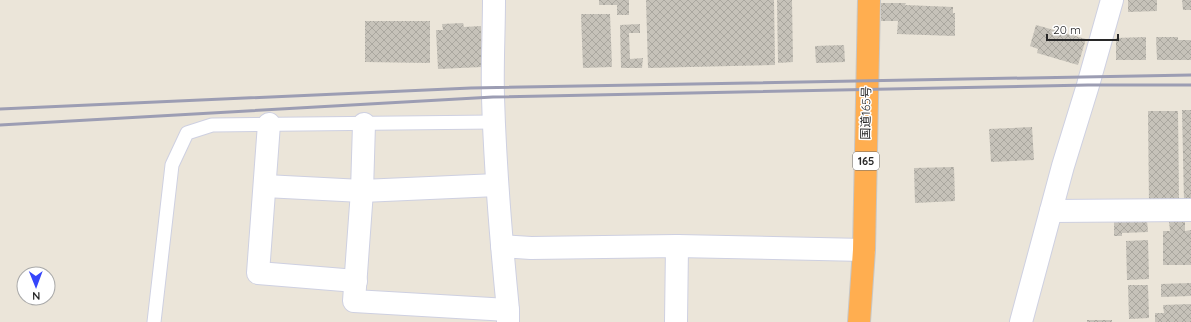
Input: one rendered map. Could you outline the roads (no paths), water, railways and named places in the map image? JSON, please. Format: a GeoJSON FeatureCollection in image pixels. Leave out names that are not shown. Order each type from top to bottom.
{"type":"FeatureCollection","features":[{"type":"Feature","properties":{"kind":"highway","name":"国道165号"},"geometry":{"type":"LineString","coordinates":[[859,322],[864,250],[869,0]]}},
{"type":"Feature","properties":{"kind":"street"},"geometry":{"type":"LineString","coordinates":[[364,124],[362,191],[354,301],[450,314],[508,316],[497,185],[494,122],[494,0]]}},
{"type":"Feature","properties":{"kind":"street"},"geometry":{"type":"LineString","coordinates":[[1021,322],[1062,166],[1088,86],[1112,0]]}},
{"type":"Feature","properties":{"kind":"street"},"geometry":{"type":"LineString","coordinates":[[269,124],[258,273],[356,281]]}},
{"type":"Feature","properties":{"kind":"street"},"geometry":{"type":"LineString","coordinates":[[265,186],[362,191],[497,185]]}},
{"type":"Feature","properties":{"kind":"street"},"geometry":{"type":"LineString","coordinates":[[1051,211],[1191,210]]}},
{"type":"Feature","properties":{"kind":"street"},"geometry":{"type":"LineString","coordinates":[[502,246],[531,248],[677,246],[864,250]]}},
{"type":"Feature","properties":{"kind":"street"},"geometry":{"type":"LineString","coordinates":[[676,322],[677,246]]}},
{"type":"Feature","properties":{"kind":"lane"},"geometry":{"type":"LineString","coordinates":[[154,322],[172,165],[187,132],[212,125],[494,122]]}},
{"type":"Feature","properties":{"kind":"railway"},"geometry":{"type":"LineString","coordinates":[[0,109],[471,88],[1191,75]]}},
{"type":"Feature","properties":{"kind":"railway"},"geometry":{"type":"LineString","coordinates":[[0,125],[493,97],[1088,85],[1191,85]]}}]}
